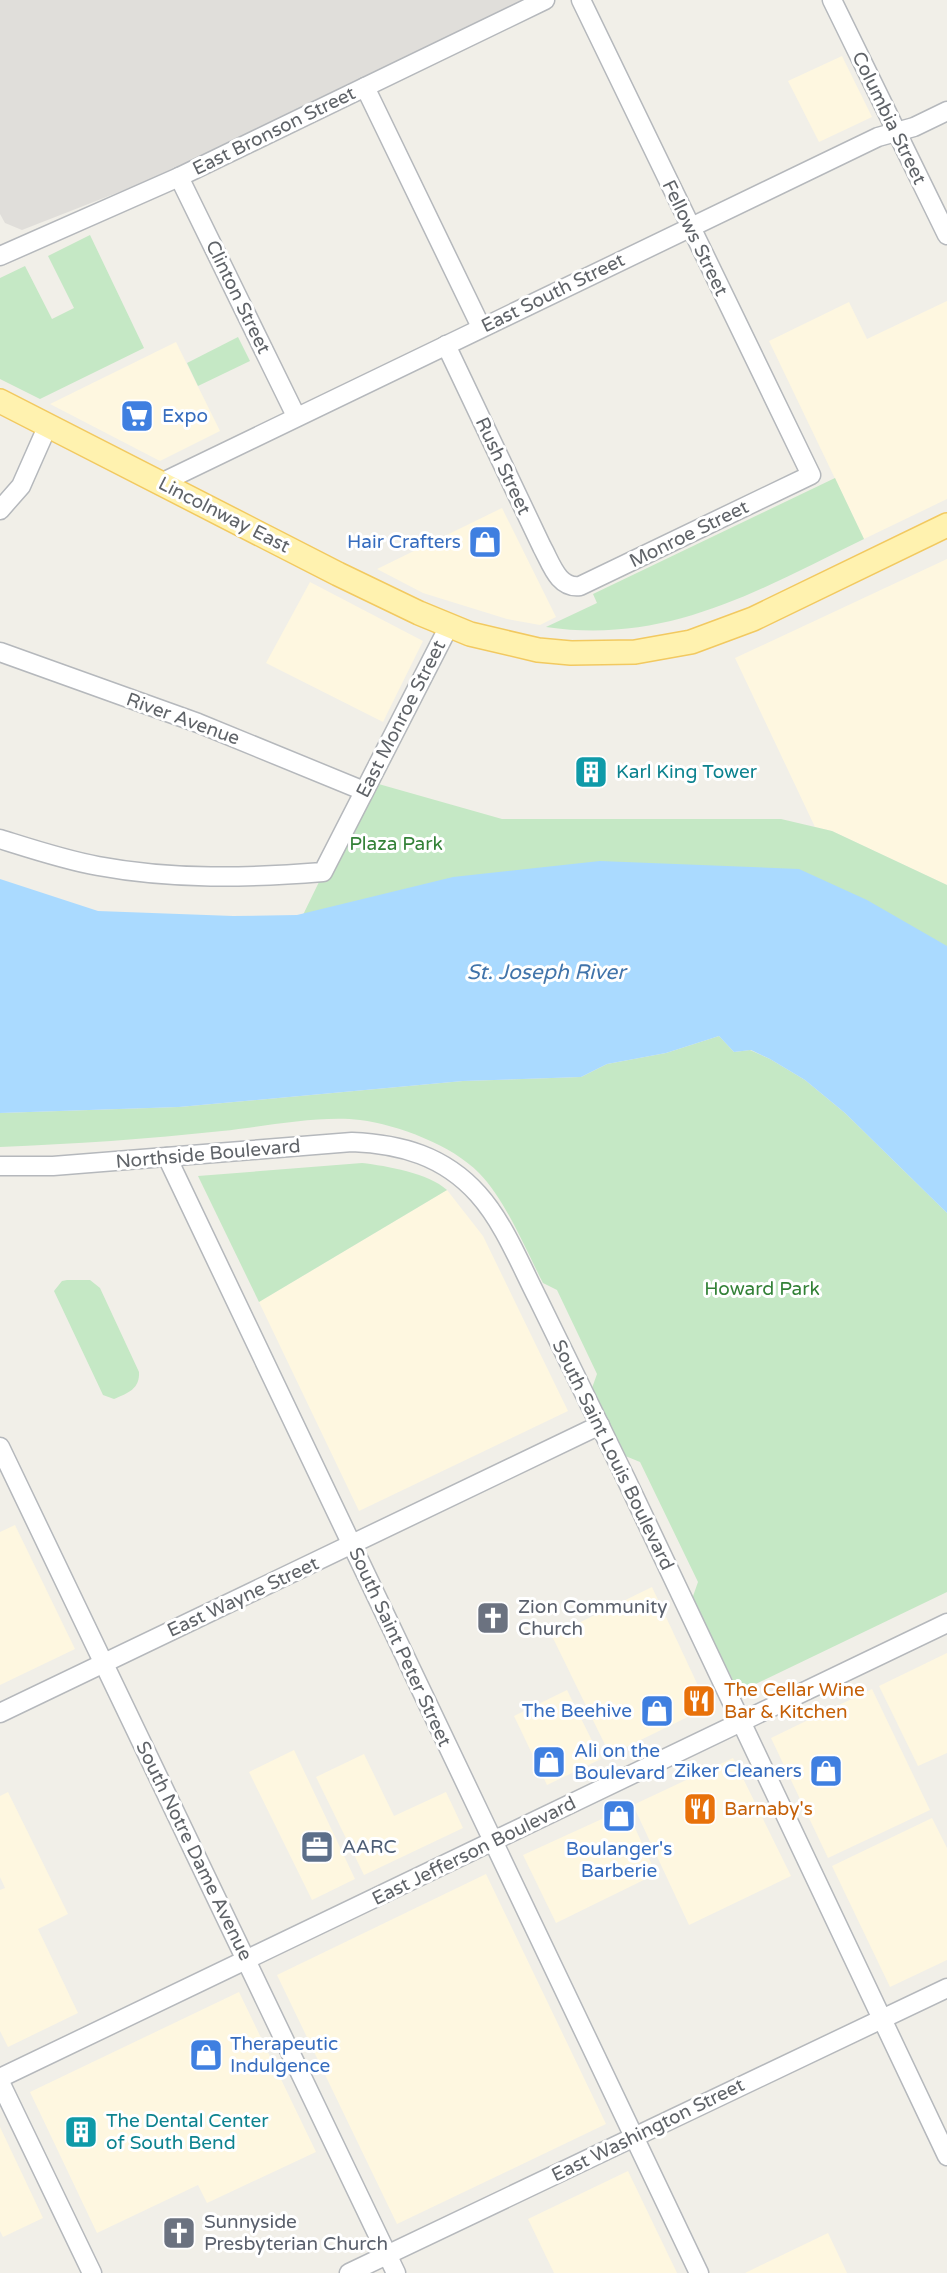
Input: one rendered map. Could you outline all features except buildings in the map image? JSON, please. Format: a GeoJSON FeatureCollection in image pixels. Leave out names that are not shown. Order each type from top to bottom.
{"type":"FeatureCollection","features":[{"type":"Feature","properties":{"kind":"main road","name":"Lincolnway East"},"geometry":{"type":"LineString","coordinates":[[0,401],[163,482],[338,574],[449,626]]}},
{"type":"Feature","properties":{"kind":"main road","name":"East Monroe Street"},"geometry":{"type":"LineString","coordinates":[[449,626],[505,644],[538,650],[600,653],[660,649],[691,642],[753,619],[947,525]]}},
{"type":"Feature","properties":{"kind":"street","name":"East Bronson Street"},"geometry":{"type":"LineString","coordinates":[[0,255],[178,177],[545,0]]}},
{"type":"Feature","properties":{"kind":"street","name":"Fellows Street"},"geometry":{"type":"LineString","coordinates":[[581,0],[811,475]]}},
{"type":"Feature","properties":{"kind":"street","name":"Columbia Street"},"geometry":{"type":"LineString","coordinates":[[832,0],[947,235]]}},
{"type":"Feature","properties":{"kind":"street"},"geometry":{"type":"LineString","coordinates":[[365,87],[481,327]]}},
{"type":"Feature","properties":{"kind":"street","name":"East South Street"},"geometry":{"type":"LineString","coordinates":[[163,482],[691,227],[895,131],[914,127],[947,111]]}},
{"type":"Feature","properties":{"kind":"street","name":"Clinton Street"},"geometry":{"type":"LineString","coordinates":[[178,177],[296,416]]}},
{"type":"Feature","properties":{"kind":"street","name":"Rush Street"},"geometry":{"type":"LineString","coordinates":[[446,345],[542,547],[558,577],[566,584]]}},
{"type":"Feature","properties":{"kind":"street"},"geometry":{"type":"LineString","coordinates":[[0,510],[21,486],[48,425]]}},
{"type":"Feature","properties":{"kind":"street","name":"Monroe Street"},"geometry":{"type":"LineString","coordinates":[[566,584],[580,586],[811,475]]}},
{"type":"Feature","properties":{"kind":"street","name":"East Monroe Street"},"geometry":{"type":"LineString","coordinates":[[0,839],[84,863],[143,872],[232,877],[323,872],[449,626]]}},
{"type":"Feature","properties":{"kind":"street","name":"River Avenue"},"geometry":{"type":"LineString","coordinates":[[0,652],[198,723],[364,790]]}},
{"type":"Feature","properties":{"kind":"street","name":"Northside Boulevard"},"geometry":{"type":"LineString","coordinates":[[0,1166],[53,1166],[352,1142],[414,1151]]}},
{"type":"Feature","properties":{"kind":"street","name":"South Saint Louis Boulevard"},"geometry":{"type":"LineString","coordinates":[[414,1151],[436,1161],[465,1180],[492,1212],[515,1254],[600,1425],[947,2156]]}},
{"type":"Feature","properties":{"kind":"street","name":"South Saint Peter Street"},"geometry":{"type":"LineString","coordinates":[[167,1157],[699,2273]]}},
{"type":"Feature","properties":{"kind":"street","name":"East Wayne Street"},"geometry":{"type":"LineString","coordinates":[[0,1713],[600,1425]]}},
{"type":"Feature","properties":{"kind":"street","name":"South Notre Dame Avenue"},"geometry":{"type":"LineString","coordinates":[[0,1447],[396,2273]]}},
{"type":"Feature","properties":{"kind":"street","name":"East Jefferson Boulevard"},"geometry":{"type":"LineString","coordinates":[[0,2080],[947,1623]]}},
{"type":"Feature","properties":{"kind":"street","name":"East Washington Street"},"geometry":{"type":"LineString","coordinates":[[349,2273],[947,1988]]}},
{"type":"Feature","properties":{"kind":"street"},"geometry":{"type":"LineString","coordinates":[[0,2080],[92,2273]]}},
{"type":"Feature","properties":{"kind":"shaded area"},"geometry":{"type":"Polygon","coordinates":[[[0,0],[525,0],[160,176],[22,230],[5,223],[0,214],[0,0]]]}},
{"type":"Feature","properties":{"kind":"shaded area"},"geometry":{"type":"Polygon","coordinates":[[[842,56],[872,117],[819,142],[788,81],[842,56]]]}},
{"type":"Feature","properties":{"kind":"shaded area"},"geometry":{"type":"Polygon","coordinates":[[[947,301],[947,499],[864,539],[769,341],[849,302],[867,339],[947,301]]]}},
{"type":"Feature","properties":{"kind":"shaded area"},"geometry":{"type":"Polygon","coordinates":[[[176,342],[220,431],[160,461],[50,404],[176,342]]]}},
{"type":"Feature","properties":{"kind":"shaded area"},"geometry":{"type":"Polygon","coordinates":[[[502,508],[556,617],[540,625],[507,619],[423,593],[377,569],[502,508]]]}},
{"type":"Feature","properties":{"kind":"shaded area"},"geometry":{"type":"Polygon","coordinates":[[[947,559],[947,885],[832,831],[815,827],[735,658],[947,559]]]}},
{"type":"Feature","properties":{"kind":"shaded area"},"geometry":{"type":"Polygon","coordinates":[[[310,582],[423,641],[383,722],[266,663],[310,582]]]}},
{"type":"Feature","properties":{"kind":"shaded area"},"geometry":{"type":"Polygon","coordinates":[[[447,1190],[483,1236],[568,1411],[359,1511],[259,1302],[447,1190]]]}},
{"type":"Feature","properties":{"kind":"shaded area"},"geometry":{"type":"Polygon","coordinates":[[[15,1525],[75,1649],[0,1685],[0,1532],[15,1525]]]}},
{"type":"Feature","properties":{"kind":"shaded area"},"geometry":{"type":"Polygon","coordinates":[[[652,1587],[708,1707],[610,1755],[552,1636],[652,1587]]]}},
{"type":"Feature","properties":{"kind":"shaded area"},"geometry":{"type":"Polygon","coordinates":[[[947,1653],[947,1753],[918,1766],[879,1686],[947,1653]]]}},
{"type":"Feature","properties":{"kind":"shaded area"},"geometry":{"type":"Polygon","coordinates":[[[872,1689],[930,1810],[828,1858],[771,1738],[872,1689]]]}},
{"type":"Feature","properties":{"kind":"shaded area"},"geometry":{"type":"Polygon","coordinates":[[[567,1690],[601,1759],[547,1785],[514,1716],[567,1690]]]}},
{"type":"Feature","properties":{"kind":"shaded area"},"geometry":{"type":"Polygon","coordinates":[[[294,1750],[355,1879],[312,1900],[249,1772],[294,1750]]]}},
{"type":"Feature","properties":{"kind":"shaded area"},"geometry":{"type":"Polygon","coordinates":[[[364,1754],[394,1816],[446,1792],[463,1828],[364,1875],[316,1777],[364,1754]]]}},
{"type":"Feature","properties":{"kind":"shaded area"},"geometry":{"type":"Polygon","coordinates":[[[733,1758],[791,1876],[689,1925],[633,1805],[733,1758]]]}},
{"type":"Feature","properties":{"kind":"shaded area"},"geometry":{"type":"Polygon","coordinates":[[[8,1792],[68,1914],[38,1929],[78,2013],[8,2047],[0,2031],[0,1890],[5,1888],[0,1877],[0,1796],[8,1792]]]}},
{"type":"Feature","properties":{"kind":"shaded area"},"geometry":{"type":"Polygon","coordinates":[[[626,1808],[656,1874],[556,1923],[523,1855],[626,1808]]]}},
{"type":"Feature","properties":{"kind":"shaded area"},"geometry":{"type":"Polygon","coordinates":[[[932,1818],[947,1848],[947,1960],[890,1987],[832,1866],[932,1818]]]}},
{"type":"Feature","properties":{"kind":"shaded area"},"geometry":{"type":"Polygon","coordinates":[[[486,1874],[606,2124],[397,2224],[277,1975],[486,1874]]]}},
{"type":"Feature","properties":{"kind":"shaded area"},"geometry":{"type":"Polygon","coordinates":[[[239,1992],[316,2152],[207,2203],[198,2185],[97,2233],[30,2092],[239,1992]]]}},
{"type":"Feature","properties":{"kind":"shaded area"},"geometry":{"type":"Polygon","coordinates":[[[0,2127],[43,2218],[3,2237],[0,2231],[0,2127]]]}},
{"type":"Feature","properties":{"kind":"shaded area"},"geometry":{"type":"Polygon","coordinates":[[[628,2171],[677,2273],[554,2273],[528,2219],[628,2171]]]}},
{"type":"Feature","properties":{"kind":"shaded area"},"geometry":{"type":"Polygon","coordinates":[[[828,2233],[847,2273],[745,2273],[828,2233]]]}},
{"type":"Feature","properties":{"kind":"green space"},"geometry":{"type":"Polygon","coordinates":[[[90,235],[144,348],[40,399],[0,379],[0,278],[25,266],[52,319],[74,308],[48,256],[90,235]]]}},
{"type":"Feature","properties":{"kind":"green space"},"geometry":{"type":"Polygon","coordinates":[[[238,337],[250,361],[198,386],[187,363],[238,337]]]}},
{"type":"Feature","properties":{"kind":"green space"},"geometry":{"type":"Polygon","coordinates":[[[835,478],[864,539],[749,594],[673,621],[632,628],[590,630],[546,627],[597,603],[593,594],[835,478]]]}},
{"type":"Feature","properties":{"kind":"green space","name":"Plaza Park"},"geometry":{"type":"Polygon","coordinates":[[[368,781],[502,819],[781,819],[832,831],[947,885],[947,954],[301,919],[368,781]]]}},
{"type":"Feature","properties":{"kind":"green space","name":"Howard Park"},"geometry":{"type":"Polygon","coordinates":[[[719,1036],[734,1052],[750,1050],[805,1080],[845,1113],[947,1213],[947,1592],[739,1692],[692,1599],[698,1582],[640,1462],[623,1455],[592,1388],[597,1374],[557,1290],[543,1283],[498,1197],[468,1163],[440,1145],[391,1126],[344,1119],[309,1120],[139,1139],[0,1147],[0,1113],[179,1107],[463,1081],[581,1077],[607,1064],[666,1053],[719,1036]]]}},
{"type":"Feature","properties":{"kind":"green space"},"geometry":{"type":"Polygon","coordinates":[[[362,1163],[418,1175],[447,1190],[259,1302],[198,1176],[362,1163]]]}},
{"type":"Feature","properties":{"kind":"green space"},"geometry":{"type":"Polygon","coordinates":[[[90,1280],[100,1288],[139,1372],[137,1383],[124,1395],[114,1399],[103,1395],[54,1291],[62,1281],[90,1280]]]}},
{"type":"Feature","properties":{"kind":"water","name":"St. Joseph River"},"geometry":{"type":"Polygon","coordinates":[[[600,861],[799,869],[867,900],[947,946],[947,1213],[845,1113],[805,1080],[751,1050],[734,1052],[719,1036],[666,1053],[607,1064],[581,1077],[463,1081],[179,1107],[0,1113],[0,879],[98,911],[233,916],[297,915],[453,877],[600,861]]]}},
{"type":"Feature","properties":{"kind":"place","name":"Expo"},"geometry":{"type":"Point","coordinates":[137,416]}},
{"type":"Feature","properties":{"kind":"place","name":"Hair Crafters"},"geometry":{"type":"Point","coordinates":[485,542]}},
{"type":"Feature","properties":{"kind":"place","name":"Karl King Tower"},"geometry":{"type":"Point","coordinates":[591,772]}},
{"type":"Feature","properties":{"kind":"place","name":"Zion Community Church"},"geometry":{"type":"Point","coordinates":[493,1618]}},
{"type":"Feature","properties":{"kind":"place","name":"The Cellar Wine Bar & Kitchen"},"geometry":{"type":"Point","coordinates":[699,1701]}},
{"type":"Feature","properties":{"kind":"place","name":"The Beehive"},"geometry":{"type":"Point","coordinates":[657,1711]}},
{"type":"Feature","properties":{"kind":"place","name":"Ali on the Boulevard"},"geometry":{"type":"Point","coordinates":[549,1762]}},
{"type":"Feature","properties":{"kind":"place","name":"Ziker Cleaners"},"geometry":{"type":"Point","coordinates":[826,1771]}},
{"type":"Feature","properties":{"kind":"place","name":"Barnaby's"},"geometry":{"type":"Point","coordinates":[700,1809]}},
{"type":"Feature","properties":{"kind":"place","name":"Boulanger's Barberie"},"geometry":{"type":"Point","coordinates":[619,1816]}},
{"type":"Feature","properties":{"kind":"place","name":"AARC"},"geometry":{"type":"Point","coordinates":[317,1847]}},
{"type":"Feature","properties":{"kind":"place","name":"Therapeutic Indulgence"},"geometry":{"type":"Point","coordinates":[206,2055]}},
{"type":"Feature","properties":{"kind":"place","name":"The Dental Center of South Bend"},"geometry":{"type":"Point","coordinates":[81,2132]}},
{"type":"Feature","properties":{"kind":"place","name":"Sunnyside Presbyterian Church"},"geometry":{"type":"Point","coordinates":[179,2233]}}]}
